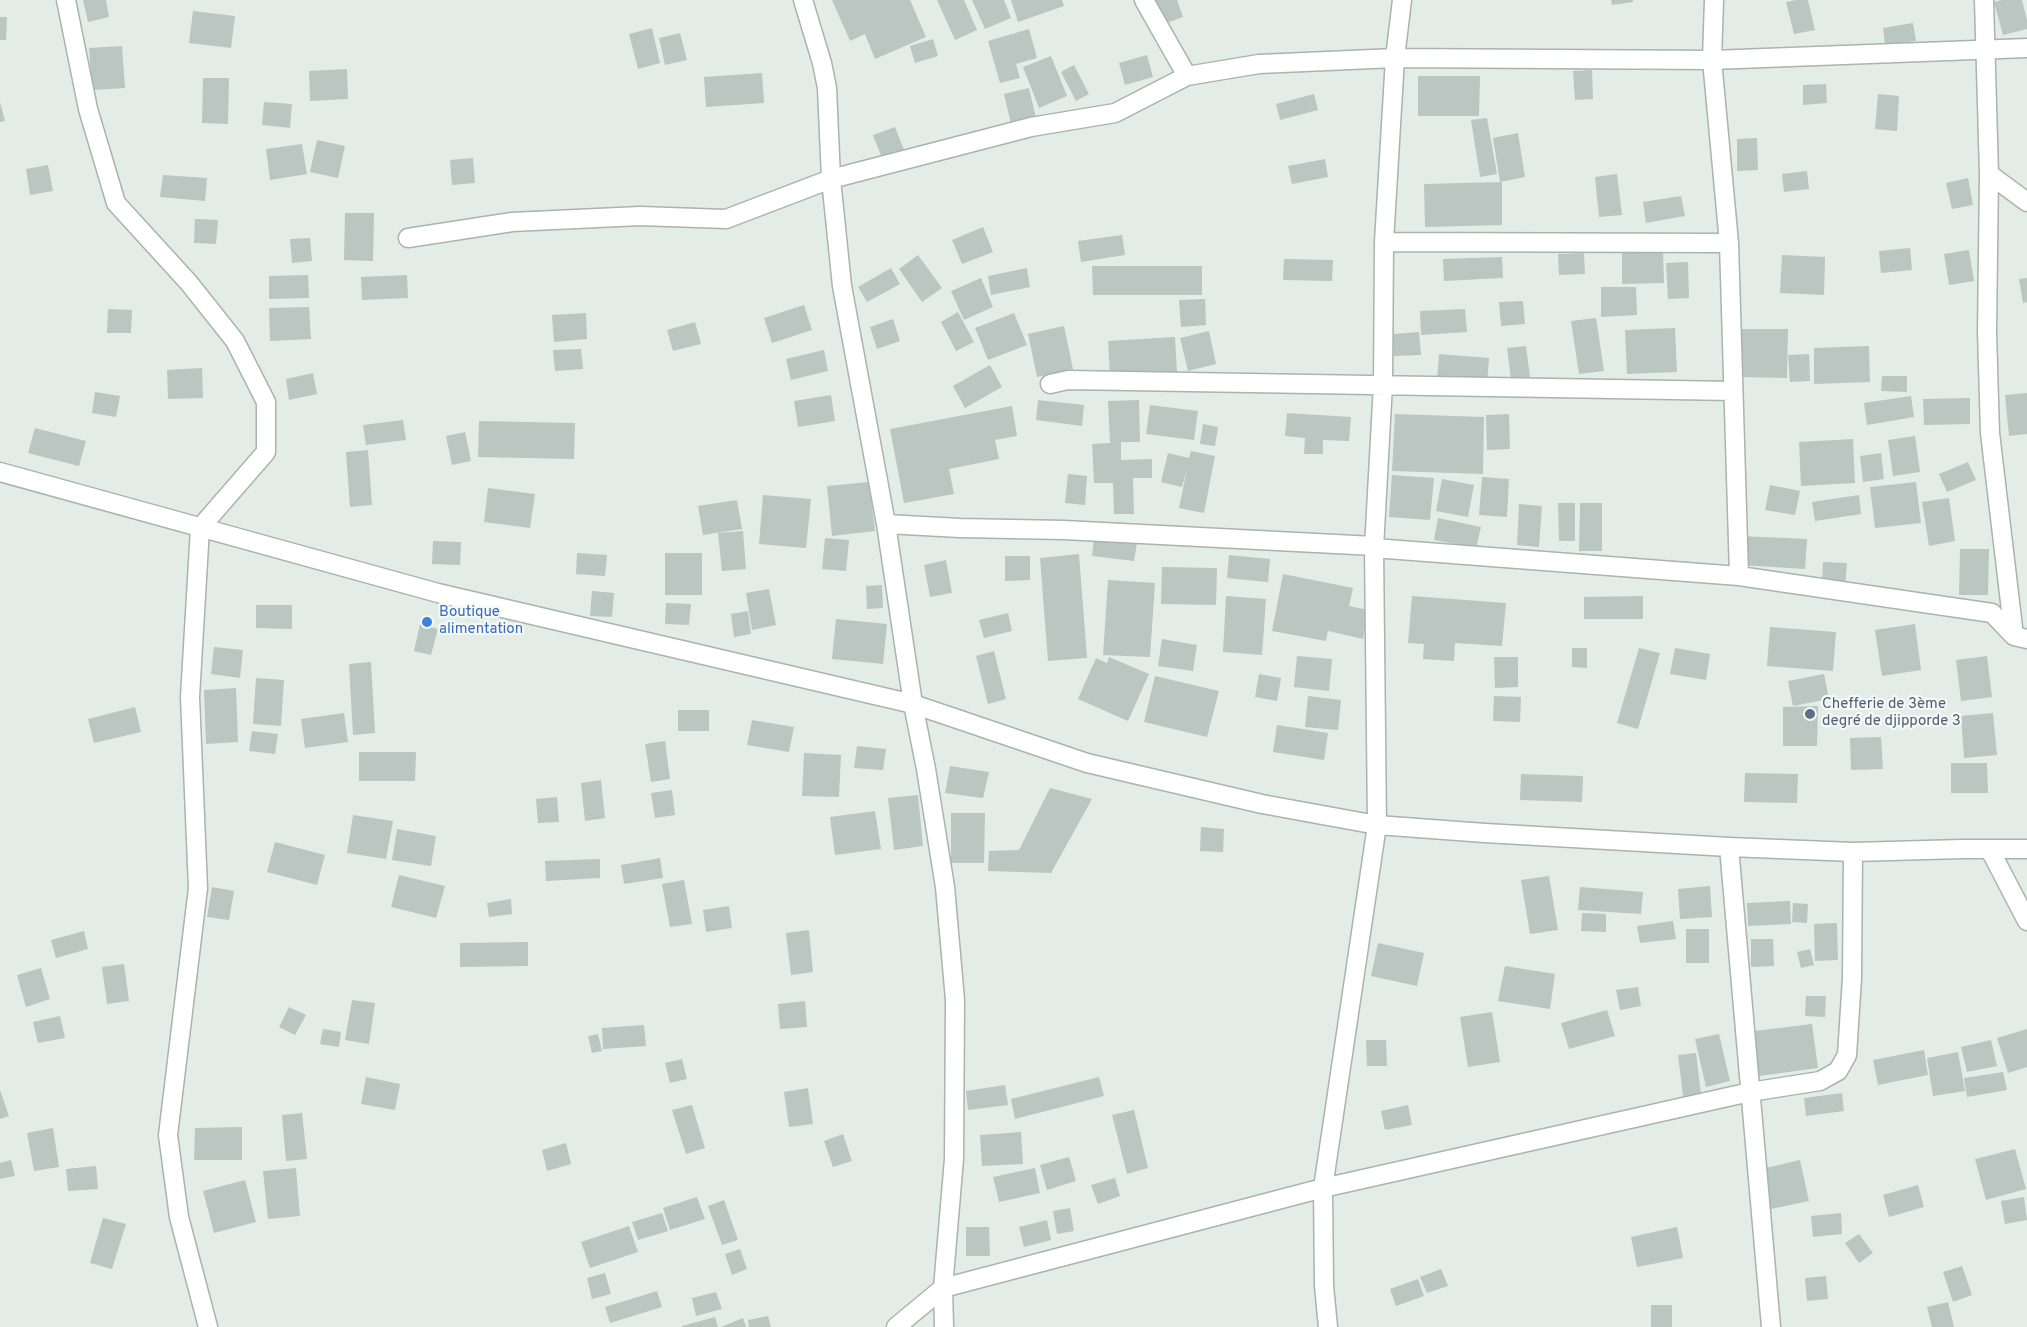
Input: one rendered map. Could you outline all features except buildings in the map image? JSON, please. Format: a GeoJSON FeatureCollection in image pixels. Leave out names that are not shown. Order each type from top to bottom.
{"type":"FeatureCollection","features":[{"type":"Feature","properties":{"kind":"street"},"geometry":{"type":"LineString","coordinates":[[66,0],[88,109],[117,203],[189,283],[235,341],[266,402],[266,452],[200,528],[190,697],[198,888],[168,1135],[179,1217],[208,1327]]}},
{"type":"Feature","properties":{"kind":"street"},"geometry":{"type":"LineString","coordinates":[[803,0],[822,63],[842,286],[886,524],[913,704],[945,887],[955,1000],[954,1160],[943,1288],[944,1327]]}},
{"type":"Feature","properties":{"kind":"street"},"geometry":{"type":"LineString","coordinates":[[1144,0],[1187,76]]}},
{"type":"Feature","properties":{"kind":"street"},"geometry":{"type":"LineString","coordinates":[[1329,1327],[1324,1286],[1323,1188],[1377,825],[1374,547],[1383,384],[1384,242],[1395,58],[1402,0]]}},
{"type":"Feature","properties":{"kind":"street"},"geometry":{"type":"LineString","coordinates":[[1714,0],[1712,60],[1729,243],[1739,576]]}},
{"type":"Feature","properties":{"kind":"street"},"geometry":{"type":"LineString","coordinates":[[1984,0],[1989,174],[1987,332],[1990,433],[2021,637]]}},
{"type":"Feature","properties":{"kind":"street"},"geometry":{"type":"LineString","coordinates":[[408,238],[512,222],[640,216],[726,219],[831,179],[1031,128],[1115,113],[1187,76],[1259,64],[1395,58],[1712,60],[2027,48]]}},
{"type":"Feature","properties":{"kind":"street"},"geometry":{"type":"LineString","coordinates":[[1989,174],[2027,202]]}},
{"type":"Feature","properties":{"kind":"street"},"geometry":{"type":"LineString","coordinates":[[1384,242],[1729,243]]}},
{"type":"Feature","properties":{"kind":"street"},"geometry":{"type":"LineString","coordinates":[[1050,384],[1068,380],[1733,391]]}},
{"type":"Feature","properties":{"kind":"street"},"geometry":{"type":"LineString","coordinates":[[0,472],[438,593],[913,704],[1087,763],[1262,804],[1377,825],[1729,847],[1853,852],[2027,849]]}},
{"type":"Feature","properties":{"kind":"street"},"geometry":{"type":"LineString","coordinates":[[886,524],[1064,530],[1374,547],[1739,576],[1992,613],[2021,637]]}},
{"type":"Feature","properties":{"kind":"street"},"geometry":{"type":"LineString","coordinates":[[1729,847],[1771,1327]]}},
{"type":"Feature","properties":{"kind":"street"},"geometry":{"type":"LineString","coordinates":[[1990,850],[2027,921]]}},
{"type":"Feature","properties":{"kind":"street"},"geometry":{"type":"LineString","coordinates":[[896,1327],[943,1288],[1323,1188],[1750,1092],[1820,1081],[1838,1071],[1847,1055],[1852,978],[1853,852]]}},
{"type":"Feature","properties":{"kind":"place","name":"Boutique alimentation"},"geometry":{"type":"Point","coordinates":[427,622]}},
{"type":"Feature","properties":{"kind":"place","name":"Chefferie de 3ème degré de djipporde 3"},"geometry":{"type":"Point","coordinates":[1810,714]}}]}
